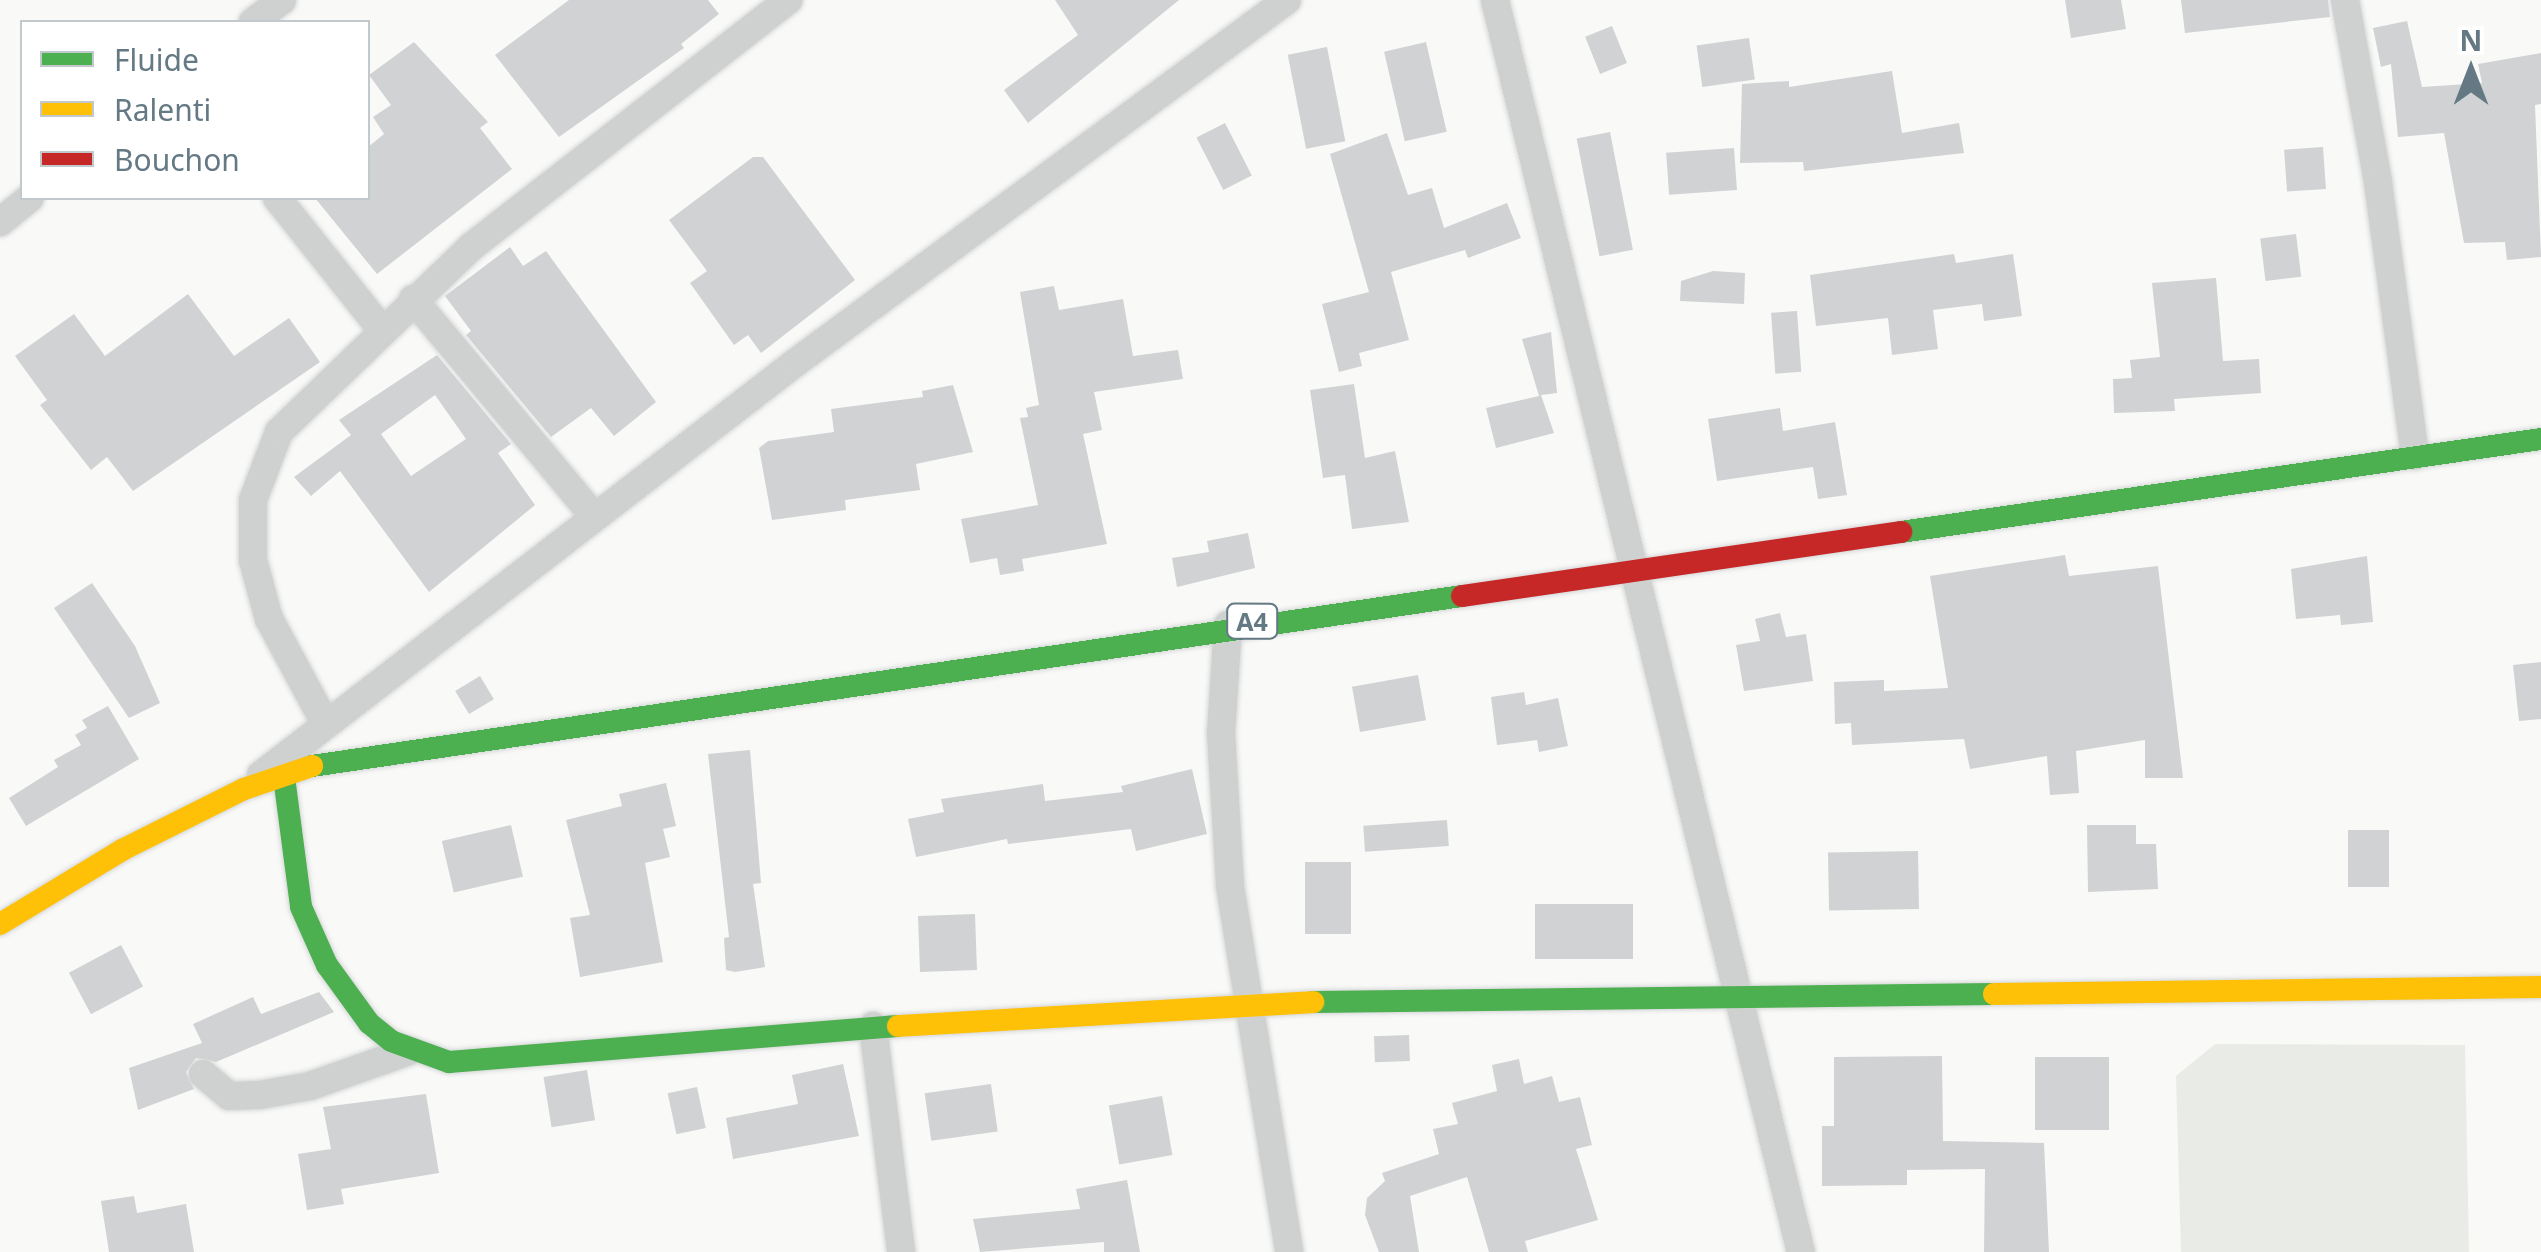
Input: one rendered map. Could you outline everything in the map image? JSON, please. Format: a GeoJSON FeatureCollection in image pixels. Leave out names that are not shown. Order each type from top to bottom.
{"type":"FeatureCollection","features":[{"type":"Feature","properties":{"kind":"main road","name":"A4"},"geometry":{"type":"LineString","coordinates":[[0,924],[122,850],[244,789],[284,776],[530,727],[2541,439]]}},
{"type":"Feature","properties":{"kind":"main road"},"geometry":{"type":"LineString","coordinates":[[284,776],[301,907],[327,965],[369,1023],[409,1051],[449,1062],[873,1026],[1248,1004],[1738,1002],[2541,988]]}},
{"type":"Feature","properties":{"kind":"street"},"geometry":{"type":"LineString","coordinates":[[256,20],[282,0]]}},
{"type":"Feature","properties":{"kind":"street"},"geometry":{"type":"LineString","coordinates":[[324,721],[269,619],[253,560],[253,500],[279,432],[413,299],[530,198],[788,0]]}},
{"type":"Feature","properties":{"kind":"street"},"geometry":{"type":"LineString","coordinates":[[244,789],[324,721],[594,516],[1287,0]]}},
{"type":"Feature","properties":{"kind":"street"},"geometry":{"type":"LineString","coordinates":[[1495,0],[1800,1252]]}},
{"type":"Feature","properties":{"kind":"street"},"geometry":{"type":"LineString","coordinates":[[2345,0],[2378,182],[2415,456]]}},
{"type":"Feature","properties":{"kind":"street"},"geometry":{"type":"LineString","coordinates":[[0,222],[28,200]]}},
{"type":"Feature","properties":{"kind":"street"},"geometry":{"type":"LineString","coordinates":[[279,200],[382,330]]}},
{"type":"Feature","properties":{"kind":"street"},"geometry":{"type":"LineString","coordinates":[[413,299],[594,516]]}},
{"type":"Feature","properties":{"kind":"street"},"geometry":{"type":"LineString","coordinates":[[1228,625],[1222,804],[1248,1004],[1290,1252]]}},
{"type":"Feature","properties":{"kind":"street"},"geometry":{"type":"LineString","coordinates":[[873,1026],[901,1252]]}},
{"type":"Feature","properties":{"kind":"street"},"geometry":{"type":"LineString","coordinates":[[202,1074],[229,1096],[260,1095],[310,1086],[409,1051]]}},
{"type":"Feature","properties":{"kind":"shaded area"},"geometry":{"type":"Polygon","coordinates":[[[2215,1044],[2465,1045],[2469,1252],[2181,1252],[2176,1076],[2215,1044]]]}},
{"type":"Feature","properties":{"kind":"building"},"geometry":{"type":"Polygon","coordinates":[[[569,0],[708,0],[719,14],[681,44],[684,48],[559,137],[495,55],[569,0]]]}},
{"type":"Feature","properties":{"kind":"building"},"geometry":{"type":"Polygon","coordinates":[[[1055,0],[1179,0],[1028,123],[1004,90],[1078,35],[1055,0]]]}},
{"type":"Feature","properties":{"kind":"building"},"geometry":{"type":"Polygon","coordinates":[[[2065,0],[2121,0],[2126,29],[2071,38],[2065,0]]]}},
{"type":"Feature","properties":{"kind":"building"},"geometry":{"type":"Polygon","coordinates":[[[2181,0],[2328,0],[2330,17],[2185,33],[2181,0]]]}},
{"type":"Feature","properties":{"kind":"building"},"geometry":{"type":"Polygon","coordinates":[[[2407,21],[2422,87],[2482,83],[2478,64],[2541,53],[2541,104],[2535,105],[2541,257],[2507,260],[2505,242],[2464,243],[2444,133],[2398,137],[2391,64],[2381,67],[2373,28],[2407,21]]]}},
{"type":"Feature","properties":{"kind":"building"},"geometry":{"type":"Polygon","coordinates":[[[1612,26],[1627,63],[1600,74],[1585,37],[1612,26]]]}},
{"type":"Feature","properties":{"kind":"building"},"geometry":{"type":"Polygon","coordinates":[[[1749,38],[1755,80],[1702,87],[1697,45],[1749,38]]]}},
{"type":"Feature","properties":{"kind":"building"},"geometry":{"type":"Polygon","coordinates":[[[414,42],[488,122],[480,128],[512,169],[377,274],[317,200],[370,200],[370,145],[384,134],[373,117],[391,105],[370,74],[414,42]]]}},
{"type":"Feature","properties":{"kind":"building"},"geometry":{"type":"Polygon","coordinates":[[[1426,42],[1447,132],[1405,141],[1384,52],[1426,42]]]}},
{"type":"Feature","properties":{"kind":"building"},"geometry":{"type":"Polygon","coordinates":[[[1327,47],[1345,141],[1306,149],[1288,55],[1327,47]]]}},
{"type":"Feature","properties":{"kind":"building"},"geometry":{"type":"Polygon","coordinates":[[[1892,71],[1902,133],[1959,123],[1964,153],[1804,171],[1803,162],[1740,163],[1742,84],[1789,81],[1789,87],[1892,71]]]}},
{"type":"Feature","properties":{"kind":"building"},"geometry":{"type":"Polygon","coordinates":[[[1225,123],[1252,176],[1223,190],[1196,138],[1225,123]]]}},
{"type":"Feature","properties":{"kind":"building"},"geometry":{"type":"Polygon","coordinates":[[[1610,132],[1633,250],[1600,256],[1577,138],[1610,132]]]}},
{"type":"Feature","properties":{"kind":"building"},"geometry":{"type":"Polygon","coordinates":[[[1387,133],[1408,195],[1432,188],[1444,228],[1507,203],[1521,238],[1468,258],[1465,250],[1391,272],[1409,340],[1359,353],[1362,366],[1339,372],[1322,304],[1369,292],[1330,154],[1387,133]]]}},
{"type":"Feature","properties":{"kind":"building"},"geometry":{"type":"Polygon","coordinates":[[[2323,147],[2326,189],[2287,192],[2284,150],[2323,147]]]}},
{"type":"Feature","properties":{"kind":"building"},"geometry":{"type":"Polygon","coordinates":[[[1734,148],[1737,190],[1669,195],[1666,153],[1734,148]]]}},
{"type":"Feature","properties":{"kind":"building"},"geometry":{"type":"Polygon","coordinates":[[[753,157],[763,157],[855,280],[761,353],[748,335],[734,345],[690,283],[707,271],[669,220],[753,157]]]}},
{"type":"Feature","properties":{"kind":"building"},"geometry":{"type":"Polygon","coordinates":[[[2296,234],[2301,277],[2266,281],[2260,238],[2296,234]]]}},
{"type":"Feature","properties":{"kind":"building"},"geometry":{"type":"Polygon","coordinates":[[[510,247],[523,266],[546,251],[656,402],[614,436],[591,408],[551,437],[466,335],[471,331],[445,296],[510,247]]]}},
{"type":"Feature","properties":{"kind":"building"},"geometry":{"type":"Polygon","coordinates":[[[1954,254],[1956,263],[2013,254],[2022,316],[1984,321],[1982,304],[1933,310],[1938,349],[1892,355],[1888,318],[1816,326],[1810,275],[1954,254]]]}},
{"type":"Feature","properties":{"kind":"building"},"geometry":{"type":"Polygon","coordinates":[[[1713,271],[1745,273],[1744,304],[1680,301],[1681,281],[1713,271]]]}},
{"type":"Feature","properties":{"kind":"building"},"geometry":{"type":"Polygon","coordinates":[[[2216,278],[2223,361],[2259,359],[2261,393],[2174,399],[2175,411],[2114,413],[2113,379],[2132,378],[2130,360],[2160,357],[2152,283],[2216,278]]]}},
{"type":"Feature","properties":{"kind":"building"},"geometry":{"type":"Polygon","coordinates":[[[1054,286],[1059,310],[1123,299],[1133,356],[1178,350],[1183,379],[1094,392],[1102,430],[1083,434],[1107,544],[1022,559],[1024,571],[1000,575],[997,558],[970,563],[961,519],[1038,505],[1020,418],[1028,417],[1026,408],[1039,405],[1020,292],[1054,286]]]}},
{"type":"Feature","properties":{"kind":"building"},"geometry":{"type":"Polygon","coordinates":[[[188,294],[234,356],[289,318],[320,362],[133,491],[107,457],[91,470],[40,405],[47,400],[15,356],[74,314],[105,356],[188,294]]]}},
{"type":"Feature","properties":{"kind":"building"},"geometry":{"type":"Polygon","coordinates":[[[1797,311],[1801,372],[1775,374],[1771,313],[1797,311]]]}},
{"type":"Feature","properties":{"kind":"building"},"geometry":{"type":"Polygon","coordinates":[[[1551,332],[1557,393],[1541,395],[1554,433],[1496,448],[1486,408],[1539,396],[1522,339],[1551,332]]]}},
{"type":"Feature","properties":{"kind":"building"},"geometry":{"type":"Polygon","coordinates":[[[437,355],[511,444],[498,453],[535,505],[429,592],[340,471],[311,496],[294,477],[351,435],[339,420],[437,355]],[[435,395],[381,434],[411,476],[466,439],[435,395]]]}},
{"type":"Feature","properties":{"kind":"building"},"geometry":{"type":"Polygon","coordinates":[[[1354,384],[1365,458],[1395,451],[1409,522],[1352,529],[1345,475],[1323,478],[1310,390],[1354,384]]]}},
{"type":"Feature","properties":{"kind":"building"},"geometry":{"type":"Polygon","coordinates":[[[953,385],[973,452],[916,464],[920,490],[845,500],[846,510],[772,520],[759,448],[768,441],[834,432],[831,409],[923,397],[922,391],[953,385]]]}},
{"type":"Feature","properties":{"kind":"building"},"geometry":{"type":"Polygon","coordinates":[[[1780,408],[1783,431],[1835,422],[1847,495],[1818,499],[1813,467],[1717,481],[1708,419],[1780,408]]]}},
{"type":"Feature","properties":{"kind":"building"},"geometry":{"type":"Polygon","coordinates":[[[1248,533],[1255,568],[1177,587],[1172,558],[1209,552],[1207,541],[1248,533]]]}},
{"type":"Feature","properties":{"kind":"building"},"geometry":{"type":"Polygon","coordinates":[[[2065,555],[2069,576],[2158,566],[2183,778],[2145,778],[2145,740],[2076,751],[2079,793],[2050,795],[2047,756],[1970,769],[1964,739],[1852,745],[1851,723],[1835,724],[1834,682],[1884,680],[1884,691],[1948,688],[1930,576],[2065,555]]]}},
{"type":"Feature","properties":{"kind":"building"},"geometry":{"type":"Polygon","coordinates":[[[2367,556],[2373,622],[2341,625],[2340,615],[2296,619],[2291,569],[2367,556]]]}},
{"type":"Feature","properties":{"kind":"building"},"geometry":{"type":"Polygon","coordinates":[[[92,583],[135,646],[160,703],[129,718],[54,608],[92,583]]]}},
{"type":"Feature","properties":{"kind":"building"},"geometry":{"type":"Polygon","coordinates":[[[1780,613],[1786,637],[1806,634],[1813,681],[1744,691],[1736,645],[1760,641],[1755,619],[1780,613]]]}},
{"type":"Feature","properties":{"kind":"building"},"geometry":{"type":"Polygon","coordinates":[[[2541,662],[2541,719],[2519,721],[2513,665],[2541,662]]]}},
{"type":"Feature","properties":{"kind":"building"},"geometry":{"type":"Polygon","coordinates":[[[1418,675],[1426,720],[1360,732],[1352,687],[1418,675]]]}},
{"type":"Feature","properties":{"kind":"building"},"geometry":{"type":"Polygon","coordinates":[[[480,676],[494,699],[469,714],[455,691],[480,676]]]}},
{"type":"Feature","properties":{"kind":"building"},"geometry":{"type":"Polygon","coordinates":[[[1524,692],[1526,705],[1558,698],[1568,746],[1539,752],[1537,740],[1497,745],[1491,697],[1524,692]]]}},
{"type":"Feature","properties":{"kind":"building"},"geometry":{"type":"Polygon","coordinates":[[[108,706],[139,759],[26,826],[9,798],[58,767],[54,760],[81,745],[75,735],[87,728],[82,720],[108,706]]]}},
{"type":"Feature","properties":{"kind":"building"},"geometry":{"type":"Polygon","coordinates":[[[750,750],[761,883],[753,884],[765,967],[735,972],[726,970],[724,938],[729,937],[708,754],[750,750]]]}},
{"type":"Feature","properties":{"kind":"building"},"geometry":{"type":"Polygon","coordinates":[[[1192,769],[1207,834],[1136,851],[1131,829],[1008,844],[1007,839],[916,857],[908,819],[944,812],[941,799],[1043,784],[1045,801],[1123,792],[1121,786],[1192,769]]]}},
{"type":"Feature","properties":{"kind":"building"},"geometry":{"type":"Polygon","coordinates":[[[666,783],[676,826],[663,829],[670,857],[645,863],[663,962],[580,977],[570,918],[590,915],[566,820],[622,806],[619,794],[666,783]]]}},
{"type":"Feature","properties":{"kind":"building"},"geometry":{"type":"Polygon","coordinates":[[[1447,820],[1449,846],[1365,852],[1363,826],[1447,820]]]}},
{"type":"Feature","properties":{"kind":"building"},"geometry":{"type":"Polygon","coordinates":[[[511,825],[523,877],[454,893],[442,841],[511,825]]]}},
{"type":"Feature","properties":{"kind":"building"},"geometry":{"type":"Polygon","coordinates":[[[2087,825],[2136,825],[2136,844],[2156,844],[2158,889],[2088,892],[2087,825]]]}},
{"type":"Feature","properties":{"kind":"building"},"geometry":{"type":"Polygon","coordinates":[[[2348,830],[2389,830],[2389,887],[2348,887],[2348,830]]]}},
{"type":"Feature","properties":{"kind":"building"},"geometry":{"type":"Polygon","coordinates":[[[1918,851],[1919,909],[1829,911],[1828,853],[1918,851]]]}},
{"type":"Feature","properties":{"kind":"building"},"geometry":{"type":"Polygon","coordinates":[[[1305,862],[1351,862],[1351,934],[1305,934],[1305,862]]]}},
{"type":"Feature","properties":{"kind":"building"},"geometry":{"type":"Polygon","coordinates":[[[1535,904],[1633,904],[1633,959],[1535,959],[1535,904]]]}},
{"type":"Feature","properties":{"kind":"building"},"geometry":{"type":"Polygon","coordinates":[[[975,914],[977,970],[920,972],[918,916],[975,914]]]}},
{"type":"Feature","properties":{"kind":"building"},"geometry":{"type":"Polygon","coordinates":[[[121,945],[143,986],[91,1014],[69,973],[121,945]]]}},
{"type":"Feature","properties":{"kind":"building"},"geometry":{"type":"Polygon","coordinates":[[[319,992],[334,1012],[216,1062],[196,1058],[186,1072],[194,1089],[138,1110],[129,1068],[202,1043],[193,1024],[253,997],[261,1014],[319,992]]]}},
{"type":"Feature","properties":{"kind":"building"},"geometry":{"type":"Polygon","coordinates":[[[1409,1035],[1410,1061],[1375,1062],[1374,1036],[1409,1035]]]}},
{"type":"Feature","properties":{"kind":"building"},"geometry":{"type":"Polygon","coordinates":[[[1942,1056],[1943,1141],[2044,1143],[2049,1252],[1984,1252],[1985,1169],[1907,1170],[1907,1185],[1822,1186],[1822,1126],[1834,1126],[1834,1057],[1942,1056]]]}},
{"type":"Feature","properties":{"kind":"building"},"geometry":{"type":"Polygon","coordinates":[[[2035,1057],[2109,1057],[2109,1130],[2035,1130],[2035,1057]]]}},
{"type":"Feature","properties":{"kind":"building"},"geometry":{"type":"Polygon","coordinates":[[[1519,1059],[1524,1084],[1552,1076],[1559,1102],[1580,1097],[1592,1145],[1576,1149],[1598,1220],[1525,1241],[1528,1252],[1489,1252],[1467,1177],[1410,1196],[1419,1252],[1379,1252],[1365,1215],[1367,1198],[1385,1181],[1382,1173],[1439,1154],[1433,1129],[1458,1124],[1452,1103],[1497,1091],[1492,1065],[1519,1059]]]}},
{"type":"Feature","properties":{"kind":"building"},"geometry":{"type":"Polygon","coordinates":[[[843,1064],[859,1136],[733,1159],[726,1118],[798,1104],[792,1075],[843,1064]]]}},
{"type":"Feature","properties":{"kind":"building"},"geometry":{"type":"Polygon","coordinates":[[[587,1070],[595,1120],[552,1127],[544,1077],[587,1070]]]}},
{"type":"Feature","properties":{"kind":"building"},"geometry":{"type":"Polygon","coordinates":[[[991,1084],[998,1132],[931,1141],[925,1093],[991,1084]]]}},
{"type":"Feature","properties":{"kind":"building"},"geometry":{"type":"Polygon","coordinates":[[[697,1087],[706,1128],[676,1134],[668,1093],[697,1087]]]}},
{"type":"Feature","properties":{"kind":"building"},"geometry":{"type":"Polygon","coordinates":[[[426,1094],[439,1173],[341,1189],[344,1204],[307,1210],[298,1154],[331,1149],[323,1107],[426,1094]]]}},
{"type":"Feature","properties":{"kind":"building"},"geometry":{"type":"Polygon","coordinates":[[[1162,1096],[1172,1155],[1119,1164],[1109,1105],[1162,1096]]]}},
{"type":"Feature","properties":{"kind":"building"},"geometry":{"type":"Polygon","coordinates":[[[1127,1180],[1140,1252],[1104,1252],[1104,1242],[980,1252],[973,1219],[1080,1209],[1076,1189],[1127,1180]]]}},
{"type":"Feature","properties":{"kind":"building"},"geometry":{"type":"Polygon","coordinates":[[[134,1196],[137,1213],[186,1204],[194,1252],[109,1252],[101,1201],[134,1196]]]}},
{"type":"Feature","properties":{"kind":"traffic: fast"},"geometry":{"type":"LineString","coordinates":[[1901,532],[2541,439]]}},
{"type":"Feature","properties":{"kind":"traffic: fast"},"geometry":{"type":"LineString","coordinates":[[312,766],[1462,596]]}},
{"type":"Feature","properties":{"kind":"traffic: fast"},"geometry":{"type":"LineString","coordinates":[[284,777],[301,907],[327,965],[369,1023],[391,1041],[449,1062],[898,1026]]}},
{"type":"Feature","properties":{"kind":"traffic: fast"},"geometry":{"type":"LineString","coordinates":[[1313,1002],[1994,994]]}},
{"type":"Feature","properties":{"kind":"traffic: slow"},"geometry":{"type":"LineString","coordinates":[[0,924],[122,850],[244,789],[312,766]]}},
{"type":"Feature","properties":{"kind":"traffic: slow"},"geometry":{"type":"LineString","coordinates":[[1994,994],[2541,987]]}},
{"type":"Feature","properties":{"kind":"traffic: slow"},"geometry":{"type":"LineString","coordinates":[[898,1026],[1313,1002]]}},
{"type":"Feature","properties":{"kind":"traffic: jam"},"geometry":{"type":"LineString","coordinates":[[1462,596],[1901,532]]}}]}
